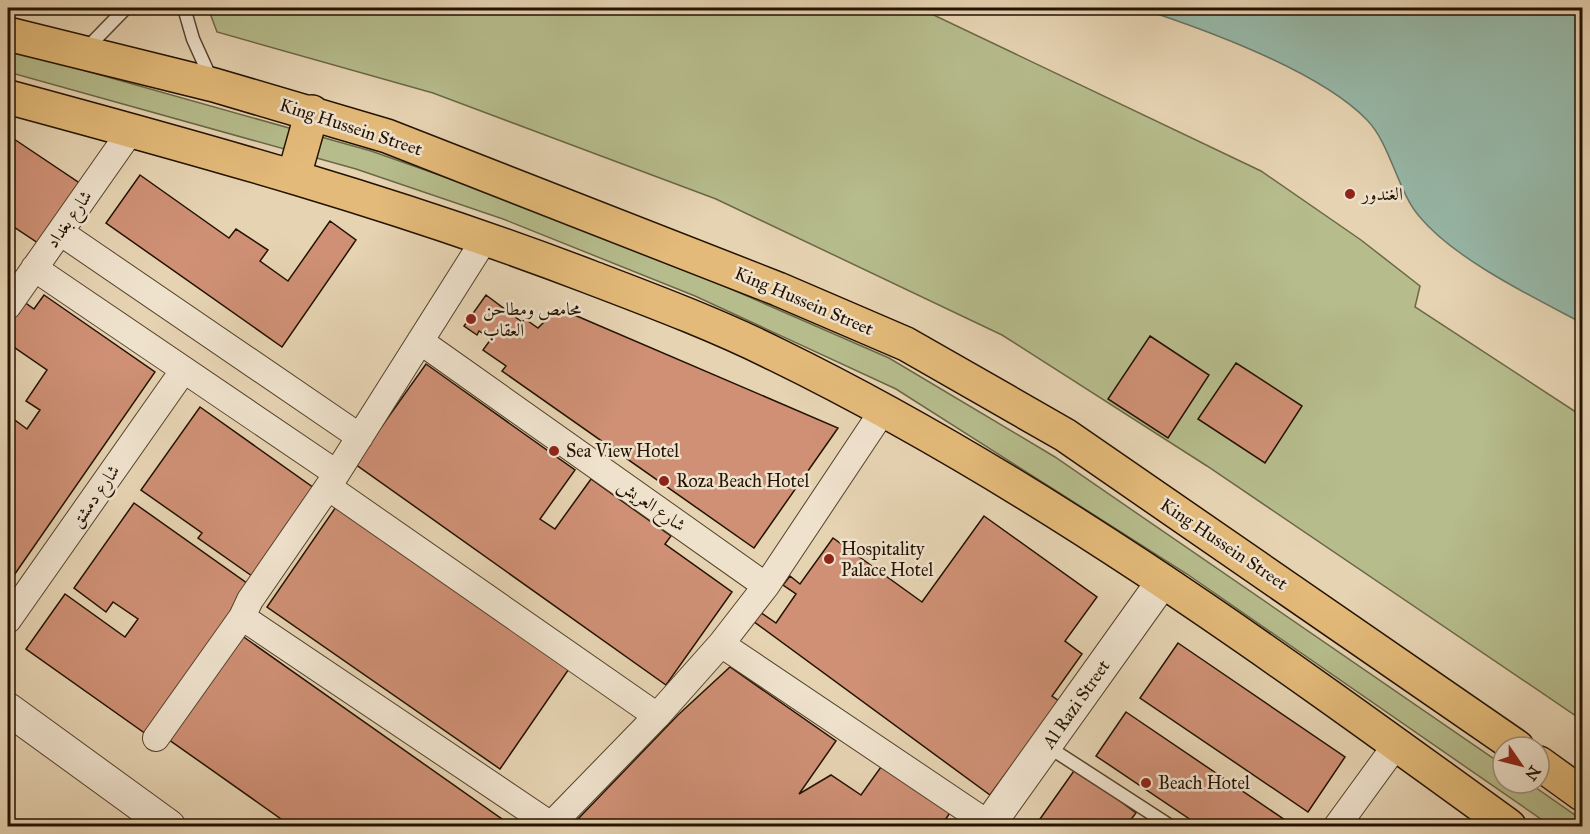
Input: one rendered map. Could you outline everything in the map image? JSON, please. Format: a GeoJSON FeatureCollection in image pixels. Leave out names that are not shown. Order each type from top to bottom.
{"type":"FeatureCollection","features":[{"type":"Feature","properties":{"kind":"highway","name":"King Hussein Street"},"geometry":{"type":"LineString","coordinates":[[8,34],[214,85],[312,112],[387,136],[491,179],[622,227],[906,344],[1065,435],[1500,735]]}},
{"type":"Feature","properties":{"kind":"highway"},"geometry":{"type":"LineString","coordinates":[[8,97],[294,176],[486,237],[643,297],[763,348],[884,409],[1163,581],[1509,826]]}},
{"type":"Feature","properties":{"kind":"highway"},"geometry":{"type":"LineString","coordinates":[[294,176],[312,112]]}},
{"type":"Feature","properties":{"kind":"highway"},"geometry":{"type":"LineString","coordinates":[[1551,772],[1582,794]]}},
{"type":"Feature","properties":{"kind":"street","name":"شارع بغداد"},"geometry":{"type":"LineString","coordinates":[[8,306],[130,132]]}},
{"type":"Feature","properties":{"kind":"street"},"geometry":{"type":"LineString","coordinates":[[60,232],[360,436]]}},
{"type":"Feature","properties":{"kind":"street"},"geometry":{"type":"LineString","coordinates":[[156,738],[242,617],[249,600],[332,480],[486,237]]}},
{"type":"Feature","properties":{"kind":"street"},"geometry":{"type":"LineString","coordinates":[[34,268],[183,371],[657,716]]}},
{"type":"Feature","properties":{"kind":"street","name":"شارع العريش"},"geometry":{"type":"LineString","coordinates":[[420,341],[766,586]]}},
{"type":"Feature","properties":{"kind":"street","name":"شارع دمشق"},"geometry":{"type":"LineString","coordinates":[[8,620],[183,371]]}},
{"type":"Feature","properties":{"kind":"street"},"geometry":{"type":"LineString","coordinates":[[242,617],[551,825],[657,716],[721,644],[766,586],[884,409]]}},
{"type":"Feature","properties":{"kind":"street","name":"Al Razi Street"},"geometry":{"type":"LineString","coordinates":[[989,826],[1163,581]]}},
{"type":"Feature","properties":{"kind":"street"},"geometry":{"type":"LineString","coordinates":[[721,644],[989,826]]}},
{"type":"Feature","properties":{"kind":"street"},"geometry":{"type":"LineString","coordinates":[[8,709],[169,826]]}},
{"type":"Feature","properties":{"kind":"street"},"geometry":{"type":"LineString","coordinates":[[1337,826],[1396,745]]}},
{"type":"Feature","properties":{"kind":"lane"},"geometry":{"type":"LineString","coordinates":[[82,54],[126,8]]}},
{"type":"Feature","properties":{"kind":"lane"},"geometry":{"type":"LineString","coordinates":[[184,8],[194,39],[214,85]]}},
{"type":"Feature","properties":{"kind":"lane"},"geometry":{"type":"LineString","coordinates":[[1047,746],[1169,826]]}},
{"type":"Feature","properties":{"kind":"green space"},"geometry":{"type":"Polygon","coordinates":[[[208,8],[919,8],[1261,171],[1361,240],[1420,286],[1415,307],[1582,416],[1582,720],[1207,466],[1002,335],[716,199],[433,93],[217,32],[208,8]]]}},
{"type":"Feature","properties":{"kind":"green space"},"geometry":{"type":"Polygon","coordinates":[[[8,49],[371,151],[516,202],[648,253],[889,358],[1055,457],[1491,757],[1491,784],[1187,574],[896,389],[695,296],[503,219],[356,169],[8,72],[8,49]]]}},
{"type":"Feature","properties":{"kind":"green space"},"geometry":{"type":"Polygon","coordinates":[[[1506,795],[1546,795],[1582,820],[1582,826],[1551,826],[1506,795]]]}},
{"type":"Feature","properties":{"kind":"shaded area"},"geometry":{"type":"Polygon","coordinates":[[[1139,8],[1582,8],[1582,323],[1495,276],[1434,232],[1419,216],[1405,194],[1375,130],[1346,102],[1321,85],[1260,54],[1195,27],[1139,8]]]}},
{"type":"Feature","properties":{"kind":"building"},"geometry":{"type":"Polygon","coordinates":[[[8,135],[84,186],[44,247],[8,223],[8,135]]]}},
{"type":"Feature","properties":{"kind":"building"},"geometry":{"type":"Polygon","coordinates":[[[140,175],[229,238],[236,229],[268,250],[260,261],[288,281],[330,221],[356,240],[282,347],[106,223],[140,175]]]}},
{"type":"Feature","properties":{"kind":"building"},"geometry":{"type":"Polygon","coordinates":[[[8,272],[15,277],[8,289],[8,272]]]}},
{"type":"Feature","properties":{"kind":"building"},"geometry":{"type":"Polygon","coordinates":[[[44,295],[155,372],[10,581],[8,579],[8,415],[27,429],[40,410],[26,401],[47,370],[8,343],[8,316],[20,299],[34,309],[44,295]]]}},
{"type":"Feature","properties":{"kind":"building"},"geometry":{"type":"Polygon","coordinates":[[[486,295],[522,322],[525,319],[538,328],[558,308],[838,428],[754,548],[502,371],[506,366],[483,350],[491,339],[479,331],[477,335],[464,326],[486,295]]]}},
{"type":"Feature","properties":{"kind":"building"},"geometry":{"type":"Polygon","coordinates":[[[1150,336],[1209,375],[1168,438],[1108,399],[1150,336]]]}},
{"type":"Feature","properties":{"kind":"building"},"geometry":{"type":"Polygon","coordinates":[[[1236,363],[1302,406],[1265,463],[1198,419],[1236,363]]]}},
{"type":"Feature","properties":{"kind":"building"},"geometry":{"type":"Polygon","coordinates":[[[426,364],[575,470],[540,519],[555,529],[591,479],[671,536],[665,544],[732,592],[666,685],[355,464],[426,364]]]}},
{"type":"Feature","properties":{"kind":"building"},"geometry":{"type":"Polygon","coordinates":[[[200,407],[314,488],[252,576],[198,538],[202,533],[141,490],[200,407]]]}},
{"type":"Feature","properties":{"kind":"building"},"geometry":{"type":"Polygon","coordinates":[[[134,503],[251,586],[146,734],[26,649],[65,594],[125,637],[138,619],[113,602],[106,612],[74,588],[134,503]]]}},
{"type":"Feature","properties":{"kind":"building"},"geometry":{"type":"Polygon","coordinates":[[[338,504],[571,666],[500,769],[267,607],[338,504]]]}},
{"type":"Feature","properties":{"kind":"building"},"geometry":{"type":"Polygon","coordinates":[[[984,516],[1097,597],[1065,641],[1082,654],[1052,696],[1059,701],[990,795],[753,621],[760,612],[776,623],[796,594],[783,585],[790,576],[800,584],[833,538],[922,602],[984,516]]]}},
{"type":"Feature","properties":{"kind":"building"},"geometry":{"type":"Polygon","coordinates":[[[238,633],[512,826],[291,826],[165,737],[238,633]]]}},
{"type":"Feature","properties":{"kind":"building"},"geometry":{"type":"Polygon","coordinates":[[[1178,643],[1345,757],[1308,812],[1140,698],[1178,643]]]}},
{"type":"Feature","properties":{"kind":"building"},"geometry":{"type":"Polygon","coordinates":[[[730,667],[836,741],[799,794],[831,775],[861,795],[886,760],[954,807],[941,826],[582,826],[577,820],[678,715],[730,667]]]}},
{"type":"Feature","properties":{"kind":"building"},"geometry":{"type":"Polygon","coordinates":[[[1126,712],[1291,824],[1289,826],[1200,826],[1096,756],[1126,712]]]}},
{"type":"Feature","properties":{"kind":"building"},"geometry":{"type":"Polygon","coordinates":[[[1076,768],[1136,813],[1126,826],[1035,826],[1076,768]]]}},
{"type":"Feature","properties":{"kind":"place","name":"الغندور"},"geometry":{"type":"Point","coordinates":[1350,194]}},
{"type":"Feature","properties":{"kind":"place","name":"محامص ومطاحن العقاب"},"geometry":{"type":"Point","coordinates":[471,319]}},
{"type":"Feature","properties":{"kind":"place","name":"Sea View Hotel"},"geometry":{"type":"Point","coordinates":[554,451]}},
{"type":"Feature","properties":{"kind":"place","name":"Roza Beach Hotel"},"geometry":{"type":"Point","coordinates":[664,481]}},
{"type":"Feature","properties":{"kind":"place","name":"Hospitality Palace Hotel"},"geometry":{"type":"Point","coordinates":[829,559]}},
{"type":"Feature","properties":{"kind":"place","name":"Beach Hotel"},"geometry":{"type":"Point","coordinates":[1146,783]}}]}
